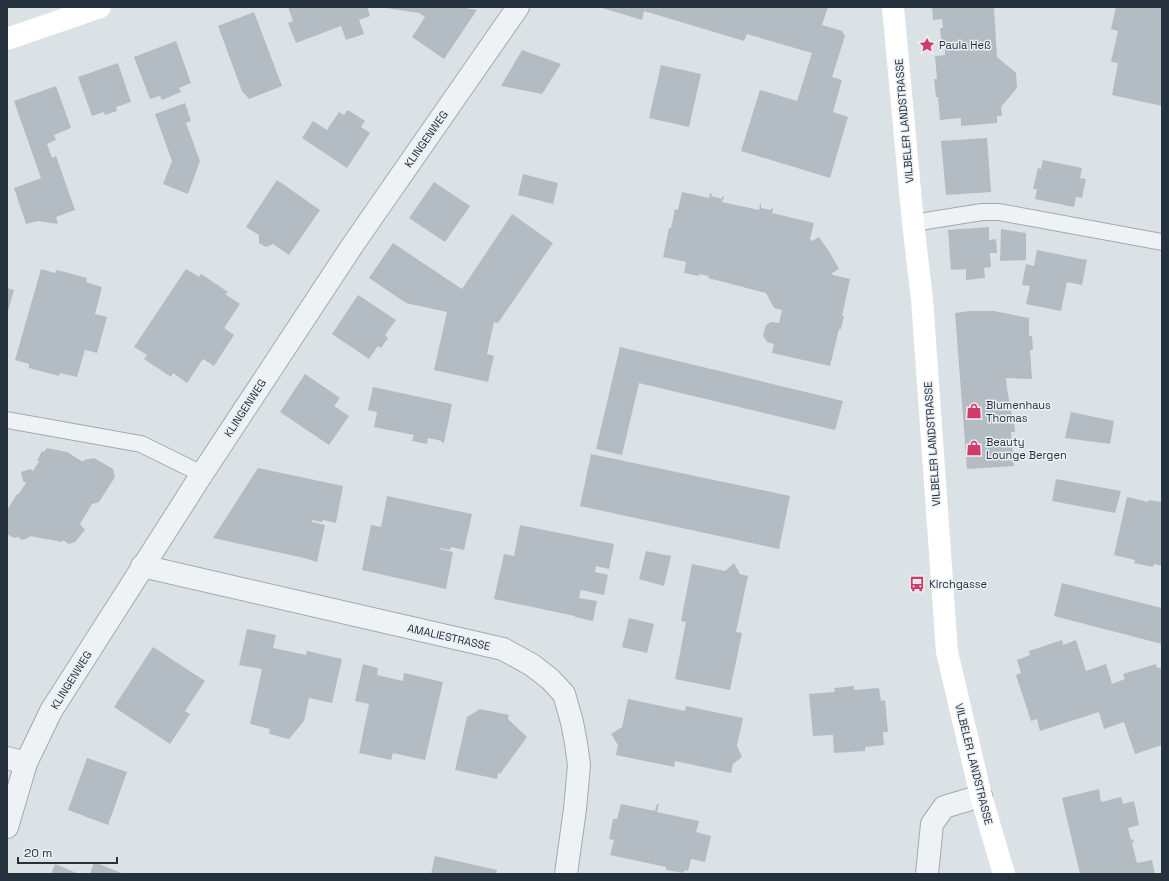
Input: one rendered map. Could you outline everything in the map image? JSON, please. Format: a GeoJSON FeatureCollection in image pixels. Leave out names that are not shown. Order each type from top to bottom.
{"type":"FeatureCollection","features":[{"type":"Feature","properties":{"kind":"main road"},"geometry":{"type":"LineString","coordinates":[[7,39],[100,7]]}},
{"type":"Feature","properties":{"kind":"main road","name":"VILBELER LANDSTRASSE"},"geometry":{"type":"LineString","coordinates":[[894,7],[913,223],[922,299],[947,652],[981,796],[1004,874]]}},
{"type":"Feature","properties":{"kind":"street","name":"KLINGENWEG"},"geometry":{"type":"LineString","coordinates":[[7,827],[17,760],[51,711],[142,566],[352,246],[518,7]]}},
{"type":"Feature","properties":{"kind":"street","name":"AMALIESTRASSE"},"geometry":{"type":"LineString","coordinates":[[142,566],[503,649],[532,665],[550,678],[564,694],[573,729],[579,765],[575,809],[566,874]]}},
{"type":"Feature","properties":{"kind":"street"},"geometry":{"type":"LineString","coordinates":[[927,874],[932,824],[944,807],[981,796]]}},
{"type":"Feature","properties":{"kind":"lane"},"geometry":{"type":"LineString","coordinates":[[913,223],[982,212],[999,212],[1162,242]]}},
{"type":"Feature","properties":{"kind":"lane"},"geometry":{"type":"LineString","coordinates":[[7,420],[141,444],[202,474]]}},
{"type":"Feature","properties":{"kind":"building"},"geometry":{"type":"Polygon","coordinates":[[[288,7],[367,7],[370,16],[359,20],[364,34],[346,40],[341,26],[296,43],[288,23],[293,21],[288,7]]]}},
{"type":"Feature","properties":{"kind":"building"},"geometry":{"type":"Polygon","coordinates":[[[386,7],[460,7],[477,10],[444,59],[412,37],[425,17],[419,13],[386,7]]]}},
{"type":"Feature","properties":{"kind":"building"},"geometry":{"type":"Polygon","coordinates":[[[599,7],[828,7],[822,25],[842,31],[845,36],[832,77],[842,80],[833,112],[848,117],[830,178],[741,151],[760,90],[797,101],[812,53],[747,34],[744,41],[644,11],[642,20],[599,7]]]}},
{"type":"Feature","properties":{"kind":"building"},"geometry":{"type":"Polygon","coordinates":[[[932,7],[996,7],[994,9],[997,57],[1016,73],[1017,88],[1001,107],[1002,116],[997,116],[997,123],[961,126],[961,118],[940,120],[938,97],[936,97],[934,79],[937,79],[935,56],[945,55],[945,46],[942,46],[940,28],[943,28],[942,19],[933,20],[932,7]]]}},
{"type":"Feature","properties":{"kind":"building"},"geometry":{"type":"Polygon","coordinates":[[[1116,7],[1162,7],[1162,106],[1112,95],[1118,63],[1111,62],[1118,31],[1111,29],[1116,7]]]}},
{"type":"Feature","properties":{"kind":"building"},"geometry":{"type":"Polygon","coordinates":[[[254,12],[282,86],[249,99],[242,91],[218,26],[254,12]]]}},
{"type":"Feature","properties":{"kind":"building"},"geometry":{"type":"Polygon","coordinates":[[[176,41],[191,83],[179,88],[181,92],[162,100],[160,96],[150,99],[134,57],[176,41]]]}},
{"type":"Feature","properties":{"kind":"building"},"geometry":{"type":"Polygon","coordinates":[[[522,50],[561,64],[542,94],[501,86],[522,50]]]}},
{"type":"Feature","properties":{"kind":"building"},"geometry":{"type":"Polygon","coordinates":[[[118,63],[131,102],[116,107],[117,111],[105,115],[104,112],[92,116],[78,77],[118,63]]]}},
{"type":"Feature","properties":{"kind":"building"},"geometry":{"type":"Polygon","coordinates":[[[661,65],[701,74],[689,127],[649,118],[661,65]]]}},
{"type":"Feature","properties":{"kind":"building"},"geometry":{"type":"Polygon","coordinates":[[[56,86],[71,128],[54,135],[56,140],[47,144],[52,158],[56,156],[75,210],[56,217],[58,224],[38,221],[26,224],[14,188],[41,178],[14,101],[56,86]]]}},
{"type":"Feature","properties":{"kind":"building"},"geometry":{"type":"Polygon","coordinates":[[[185,103],[191,121],[186,123],[200,161],[188,194],[163,184],[172,161],[155,114],[185,103]]]}},
{"type":"Feature","properties":{"kind":"building"},"geometry":{"type":"Polygon","coordinates":[[[348,110],[365,121],[361,127],[370,133],[347,168],[302,138],[313,121],[327,130],[339,112],[344,115],[348,110]]]}},
{"type":"Feature","properties":{"kind":"building"},"geometry":{"type":"Polygon","coordinates":[[[987,138],[991,192],[946,195],[941,141],[987,138]]]}},
{"type":"Feature","properties":{"kind":"building"},"geometry":{"type":"Polygon","coordinates":[[[1043,160],[1082,168],[1080,178],[1086,179],[1082,198],[1076,197],[1074,207],[1035,199],[1037,189],[1033,189],[1038,168],[1041,169],[1043,160]]]}},
{"type":"Feature","properties":{"kind":"building"},"geometry":{"type":"Polygon","coordinates":[[[523,174],[558,183],[553,204],[518,195],[523,174]]]}},
{"type":"Feature","properties":{"kind":"building"},"geometry":{"type":"Polygon","coordinates":[[[277,180],[320,210],[289,255],[273,244],[266,247],[259,243],[259,235],[246,227],[277,180]]]}},
{"type":"Feature","properties":{"kind":"building"},"geometry":{"type":"Polygon","coordinates":[[[434,182],[470,206],[445,242],[409,218],[434,182]]]}},
{"type":"Feature","properties":{"kind":"building"},"geometry":{"type":"Polygon","coordinates":[[[682,192],[709,198],[710,193],[712,194],[711,196],[722,199],[722,196],[724,197],[722,202],[759,210],[761,204],[761,208],[771,210],[772,207],[772,213],[814,223],[810,239],[812,241],[819,237],[830,253],[839,269],[832,273],[833,275],[850,279],[842,316],[844,316],[841,329],[839,329],[830,366],[772,353],[774,344],[767,342],[763,336],[766,325],[771,322],[779,323],[782,310],[774,308],[766,293],[708,278],[709,276],[684,273],[686,262],[663,257],[669,228],[671,228],[675,209],[678,210],[682,192]]]}},
{"type":"Feature","properties":{"kind":"building"},"geometry":{"type":"Polygon","coordinates":[[[512,214],[553,243],[498,323],[494,322],[487,354],[494,356],[488,382],[434,370],[447,312],[406,303],[369,278],[393,243],[462,289],[512,214]]]}},
{"type":"Feature","properties":{"kind":"building"},"geometry":{"type":"Polygon","coordinates":[[[989,227],[989,240],[996,239],[997,253],[990,253],[991,267],[984,268],[985,278],[966,280],[966,269],[951,270],[948,230],[989,227]]]}},
{"type":"Feature","properties":{"kind":"building"},"geometry":{"type":"Polygon","coordinates":[[[1001,229],[1026,233],[1026,260],[1000,261],[1001,229]]]}},
{"type":"Feature","properties":{"kind":"building"},"geometry":{"type":"Polygon","coordinates":[[[1037,250],[1087,260],[1082,285],[1067,282],[1061,311],[1026,304],[1030,286],[1022,285],[1026,264],[1034,266],[1037,250]]]}},
{"type":"Feature","properties":{"kind":"building"},"geometry":{"type":"Polygon","coordinates":[[[41,269],[55,273],[57,270],[87,278],[86,282],[102,287],[95,314],[107,317],[97,353],[85,350],[77,377],[60,373],[59,376],[29,368],[29,364],[15,360],[41,269]]]}},
{"type":"Feature","properties":{"kind":"building"},"geometry":{"type":"Polygon","coordinates":[[[186,269],[199,277],[201,274],[228,292],[225,294],[240,304],[224,328],[234,335],[214,366],[203,359],[187,383],[173,373],[171,377],[144,359],[147,355],[134,347],[186,269]]]}},
{"type":"Feature","properties":{"kind":"building"},"geometry":{"type":"Polygon","coordinates":[[[7,288],[14,290],[7,315],[7,288]]]}},
{"type":"Feature","properties":{"kind":"building"},"geometry":{"type":"Polygon","coordinates":[[[358,295],[396,320],[385,335],[388,338],[381,348],[378,346],[369,359],[332,334],[358,295]]]}},
{"type":"Feature","properties":{"kind":"building"},"geometry":{"type":"Polygon","coordinates":[[[970,311],[994,311],[1029,318],[1029,336],[1032,336],[1033,350],[1030,350],[1032,379],[1006,378],[1012,416],[1014,419],[1015,432],[1011,432],[1014,466],[967,469],[955,313],[970,311]]]}},
{"type":"Feature","properties":{"kind":"building"},"geometry":{"type":"Polygon","coordinates":[[[620,347],[843,401],[835,430],[639,383],[622,455],[596,449],[620,347]]]}},
{"type":"Feature","properties":{"kind":"building"},"geometry":{"type":"Polygon","coordinates":[[[305,374],[340,398],[334,406],[349,416],[329,445],[280,412],[305,374]]]}},
{"type":"Feature","properties":{"kind":"building"},"geometry":{"type":"Polygon","coordinates":[[[373,387],[452,404],[444,443],[441,442],[442,441],[428,438],[427,444],[412,441],[414,435],[374,427],[377,412],[368,410],[373,387]]]}},
{"type":"Feature","properties":{"kind":"building"},"geometry":{"type":"Polygon","coordinates":[[[1071,412],[1114,421],[1110,444],[1065,438],[1071,412]]]}},
{"type":"Feature","properties":{"kind":"building"},"geometry":{"type":"Polygon","coordinates":[[[47,448],[67,452],[83,462],[84,460],[94,458],[113,469],[115,477],[99,502],[92,504],[80,524],[85,530],[75,542],[69,544],[63,540],[62,542],[30,536],[22,540],[18,537],[14,538],[7,534],[7,510],[26,483],[23,481],[21,472],[30,469],[33,471],[39,461],[37,461],[42,451],[44,452],[47,448]]]}},
{"type":"Feature","properties":{"kind":"building"},"geometry":{"type":"Polygon","coordinates":[[[591,454],[790,496],[779,549],[580,506],[591,454]]]}},
{"type":"Feature","properties":{"kind":"building"},"geometry":{"type":"Polygon","coordinates":[[[258,468],[343,486],[336,523],[323,520],[322,522],[312,520],[312,522],[325,525],[317,562],[213,538],[258,468]]]}},
{"type":"Feature","properties":{"kind":"building"},"geometry":{"type":"Polygon","coordinates":[[[1056,479],[1121,491],[1115,513],[1052,501],[1056,479]]]}},
{"type":"Feature","properties":{"kind":"building"},"geometry":{"type":"Polygon","coordinates":[[[387,496],[472,514],[464,550],[451,547],[450,550],[440,549],[453,552],[446,589],[362,570],[371,525],[381,527],[387,496]]]}},
{"type":"Feature","properties":{"kind":"building"},"geometry":{"type":"Polygon","coordinates":[[[1127,497],[1148,502],[1149,500],[1162,502],[1162,566],[1154,564],[1153,567],[1134,563],[1135,560],[1114,555],[1127,497]]]}},
{"type":"Feature","properties":{"kind":"building"},"geometry":{"type":"Polygon","coordinates":[[[520,525],[614,544],[609,569],[596,566],[595,572],[608,575],[604,595],[581,590],[579,598],[597,601],[593,621],[494,599],[504,554],[514,556],[520,525]]]}},
{"type":"Feature","properties":{"kind":"building"},"geometry":{"type":"Polygon","coordinates":[[[646,551],[671,556],[664,586],[639,579],[646,551]]]}},
{"type":"Feature","properties":{"kind":"building"},"geometry":{"type":"Polygon","coordinates":[[[734,563],[740,574],[748,576],[736,632],[742,633],[730,690],[675,679],[686,622],[681,621],[692,564],[725,571],[734,563]]]}},
{"type":"Feature","properties":{"kind":"building"},"geometry":{"type":"Polygon","coordinates":[[[1062,583],[1162,608],[1162,644],[1054,616],[1062,583]]]}},
{"type":"Feature","properties":{"kind":"building"},"geometry":{"type":"Polygon","coordinates":[[[629,618],[654,624],[647,653],[622,647],[629,618]]]}},
{"type":"Feature","properties":{"kind":"building"},"geometry":{"type":"Polygon","coordinates":[[[247,629],[276,635],[273,648],[306,655],[307,651],[342,659],[332,703],[309,698],[304,721],[289,739],[269,734],[270,729],[250,724],[262,669],[239,665],[247,629]]]}},
{"type":"Feature","properties":{"kind":"building"},"geometry":{"type":"Polygon","coordinates":[[[1062,640],[1063,645],[1076,640],[1086,671],[1106,664],[1112,684],[1125,679],[1123,674],[1156,664],[1157,668],[1162,667],[1162,745],[1135,754],[1124,722],[1104,729],[1099,712],[1040,731],[1037,719],[1031,721],[1016,675],[1021,673],[1017,660],[1030,655],[1029,651],[1062,640]]]}},
{"type":"Feature","properties":{"kind":"building"},"geometry":{"type":"Polygon","coordinates":[[[153,647],[205,681],[185,711],[190,714],[170,744],[114,707],[153,647]]]}},
{"type":"Feature","properties":{"kind":"building"},"geometry":{"type":"Polygon","coordinates":[[[363,664],[378,668],[377,675],[403,681],[404,673],[443,682],[425,760],[393,753],[391,760],[359,753],[369,704],[355,701],[363,664]]]}},
{"type":"Feature","properties":{"kind":"building"},"geometry":{"type":"Polygon","coordinates":[[[854,686],[854,690],[879,688],[881,701],[885,700],[888,732],[883,732],[884,745],[865,747],[865,751],[834,753],[833,735],[813,736],[809,694],[835,692],[834,688],[854,686]]]}},
{"type":"Feature","properties":{"kind":"building"},"geometry":{"type":"Polygon","coordinates":[[[628,699],[685,711],[686,706],[743,718],[737,746],[742,757],[733,764],[731,773],[675,761],[674,767],[616,755],[618,745],[611,734],[622,727],[628,699]]]}},
{"type":"Feature","properties":{"kind":"building"},"geometry":{"type":"Polygon","coordinates":[[[480,709],[509,715],[508,719],[527,737],[500,774],[498,773],[497,779],[455,770],[467,717],[480,709]]]}},
{"type":"Feature","properties":{"kind":"building"},"geometry":{"type":"Polygon","coordinates":[[[87,758],[127,772],[108,825],[68,810],[87,758]]]}},
{"type":"Feature","properties":{"kind":"building"},"geometry":{"type":"Polygon","coordinates":[[[1099,789],[1101,802],[1121,797],[1123,804],[1134,801],[1139,825],[1128,828],[1131,840],[1133,839],[1134,842],[1132,843],[1137,863],[1152,860],[1155,874],[1080,874],[1062,798],[1099,789]]]}},
{"type":"Feature","properties":{"kind":"building"},"geometry":{"type":"Polygon","coordinates":[[[621,804],[655,811],[657,804],[659,804],[657,812],[699,821],[696,832],[711,836],[705,862],[691,859],[688,871],[684,870],[684,873],[666,870],[666,867],[610,855],[614,840],[609,839],[613,819],[617,819],[621,804]]]}},
{"type":"Feature","properties":{"kind":"building"},"geometry":{"type":"Polygon","coordinates":[[[435,856],[497,870],[496,874],[431,874],[435,856]]]}},
{"type":"Feature","properties":{"kind":"building"},"geometry":{"type":"Polygon","coordinates":[[[94,862],[124,874],[90,874],[94,862]]]}},
{"type":"Feature","properties":{"kind":"building"},"geometry":{"type":"Polygon","coordinates":[[[55,864],[79,874],[51,874],[55,864]]]}},
{"type":"Feature","properties":{"kind":"place","name":"Paula Heß"},"geometry":{"type":"Point","coordinates":[927,45]}},
{"type":"Feature","properties":{"kind":"place","name":"Blumenhaus Thomas"},"geometry":{"type":"Point","coordinates":[974,411]}},
{"type":"Feature","properties":{"kind":"place","name":"Beauty Lounge Bergen"},"geometry":{"type":"Point","coordinates":[974,448]}},
{"type":"Feature","properties":{"kind":"place","name":"Kirchgasse"},"geometry":{"type":"Point","coordinates":[917,584]}}]}
